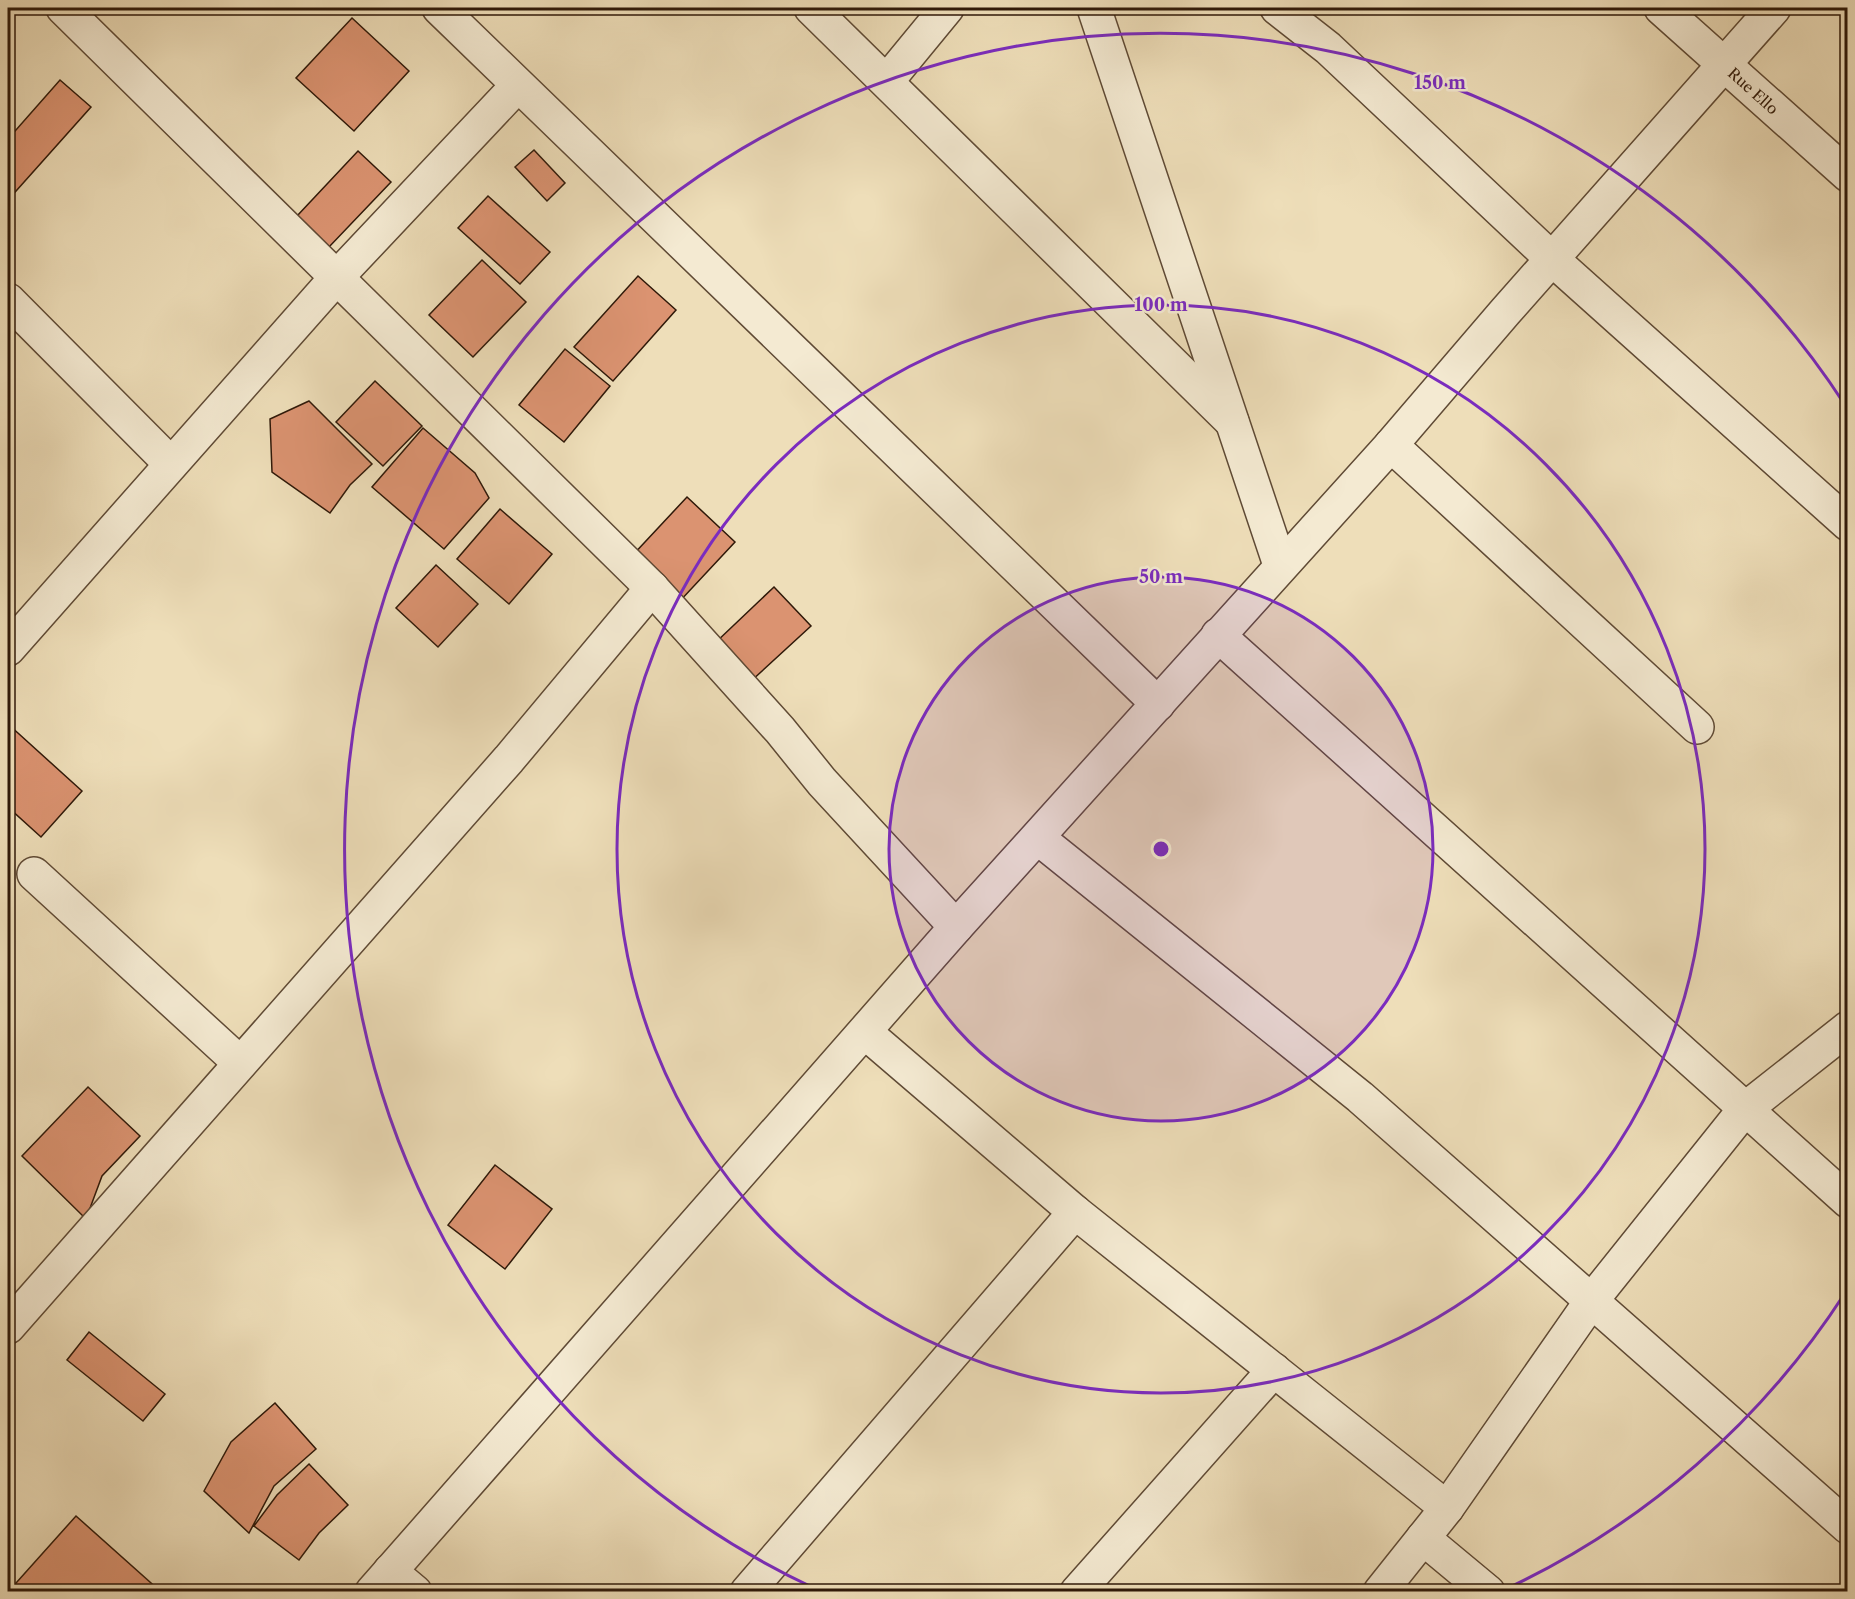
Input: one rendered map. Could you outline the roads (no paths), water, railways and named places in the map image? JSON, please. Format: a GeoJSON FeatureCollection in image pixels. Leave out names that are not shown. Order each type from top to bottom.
{"type":"FeatureCollection","features":[{"type":"Feature","properties":{"kind":"street"},"geometry":{"type":"LineString","coordinates":[[63,8],[652,588],[780,730],[822,782],[956,927]]}},
{"type":"Feature","properties":{"kind":"street"},"geometry":{"type":"LineString","coordinates":[[439,8],[1158,704]]}},
{"type":"Feature","properties":{"kind":"street"},"geometry":{"type":"LineString","coordinates":[[811,8],[1232,422]]}},
{"type":"Feature","properties":{"kind":"street"},"geometry":{"type":"LineString","coordinates":[[887,81],[947,8]]}},
{"type":"Feature","properties":{"kind":"street"},"geometry":{"type":"LineString","coordinates":[[1094,8],[1280,565]]}},
{"type":"Feature","properties":{"kind":"street"},"geometry":{"type":"LineString","coordinates":[[1277,8],[1328,48],[1552,259],[1848,524]]}},
{"type":"Feature","properties":{"kind":"street","name":"Rue Ello"},"geometry":{"type":"LineString","coordinates":[[1661,8],[1848,175]]}},
{"type":"Feature","properties":{"kind":"street"},"geometry":{"type":"LineString","coordinates":[[415,1592],[381,1581],[866,1033],[956,927],[1280,565],[1391,445],[1774,8]]}},
{"type":"Feature","properties":{"kind":"street"},"geometry":{"type":"LineString","coordinates":[[10,641],[337,277],[518,85]]}},
{"type":"Feature","properties":{"kind":"street"},"geometry":{"type":"LineString","coordinates":[[8,300],[171,464]]}},
{"type":"Feature","properties":{"kind":"street"},"geometry":{"type":"LineString","coordinates":[[1391,445],[1697,727]]}},
{"type":"Feature","properties":{"kind":"street"},"geometry":{"type":"LineString","coordinates":[[8,1327],[501,768],[652,588]]}},
{"type":"Feature","properties":{"kind":"street"},"geometry":{"type":"LineString","coordinates":[[1218,635],[1744,1110],[1848,1201]]}},
{"type":"Feature","properties":{"kind":"street"},"geometry":{"type":"LineString","coordinates":[[1038,838],[1360,1097],[1848,1527]]}},
{"type":"Feature","properties":{"kind":"street"},"geometry":{"type":"LineString","coordinates":[[34,874],[240,1063]]}},
{"type":"Feature","properties":{"kind":"street"},"geometry":{"type":"LineString","coordinates":[[1380,1592],[1447,1508],[1592,1300],[1744,1110],[1848,1029]]}},
{"type":"Feature","properties":{"kind":"street"},"geometry":{"type":"LineString","coordinates":[[866,1033],[1075,1212],[1447,1508]]}},
{"type":"Feature","properties":{"kind":"street"},"geometry":{"type":"LineString","coordinates":[[747,1592],[1075,1212]]}},
{"type":"Feature","properties":{"kind":"street"},"geometry":{"type":"LineString","coordinates":[[1077,1592],[1274,1370]]}},
{"type":"Feature","properties":{"kind":"street"},"geometry":{"type":"LineString","coordinates":[[1423,1538],[1488,1592]]}}]}
